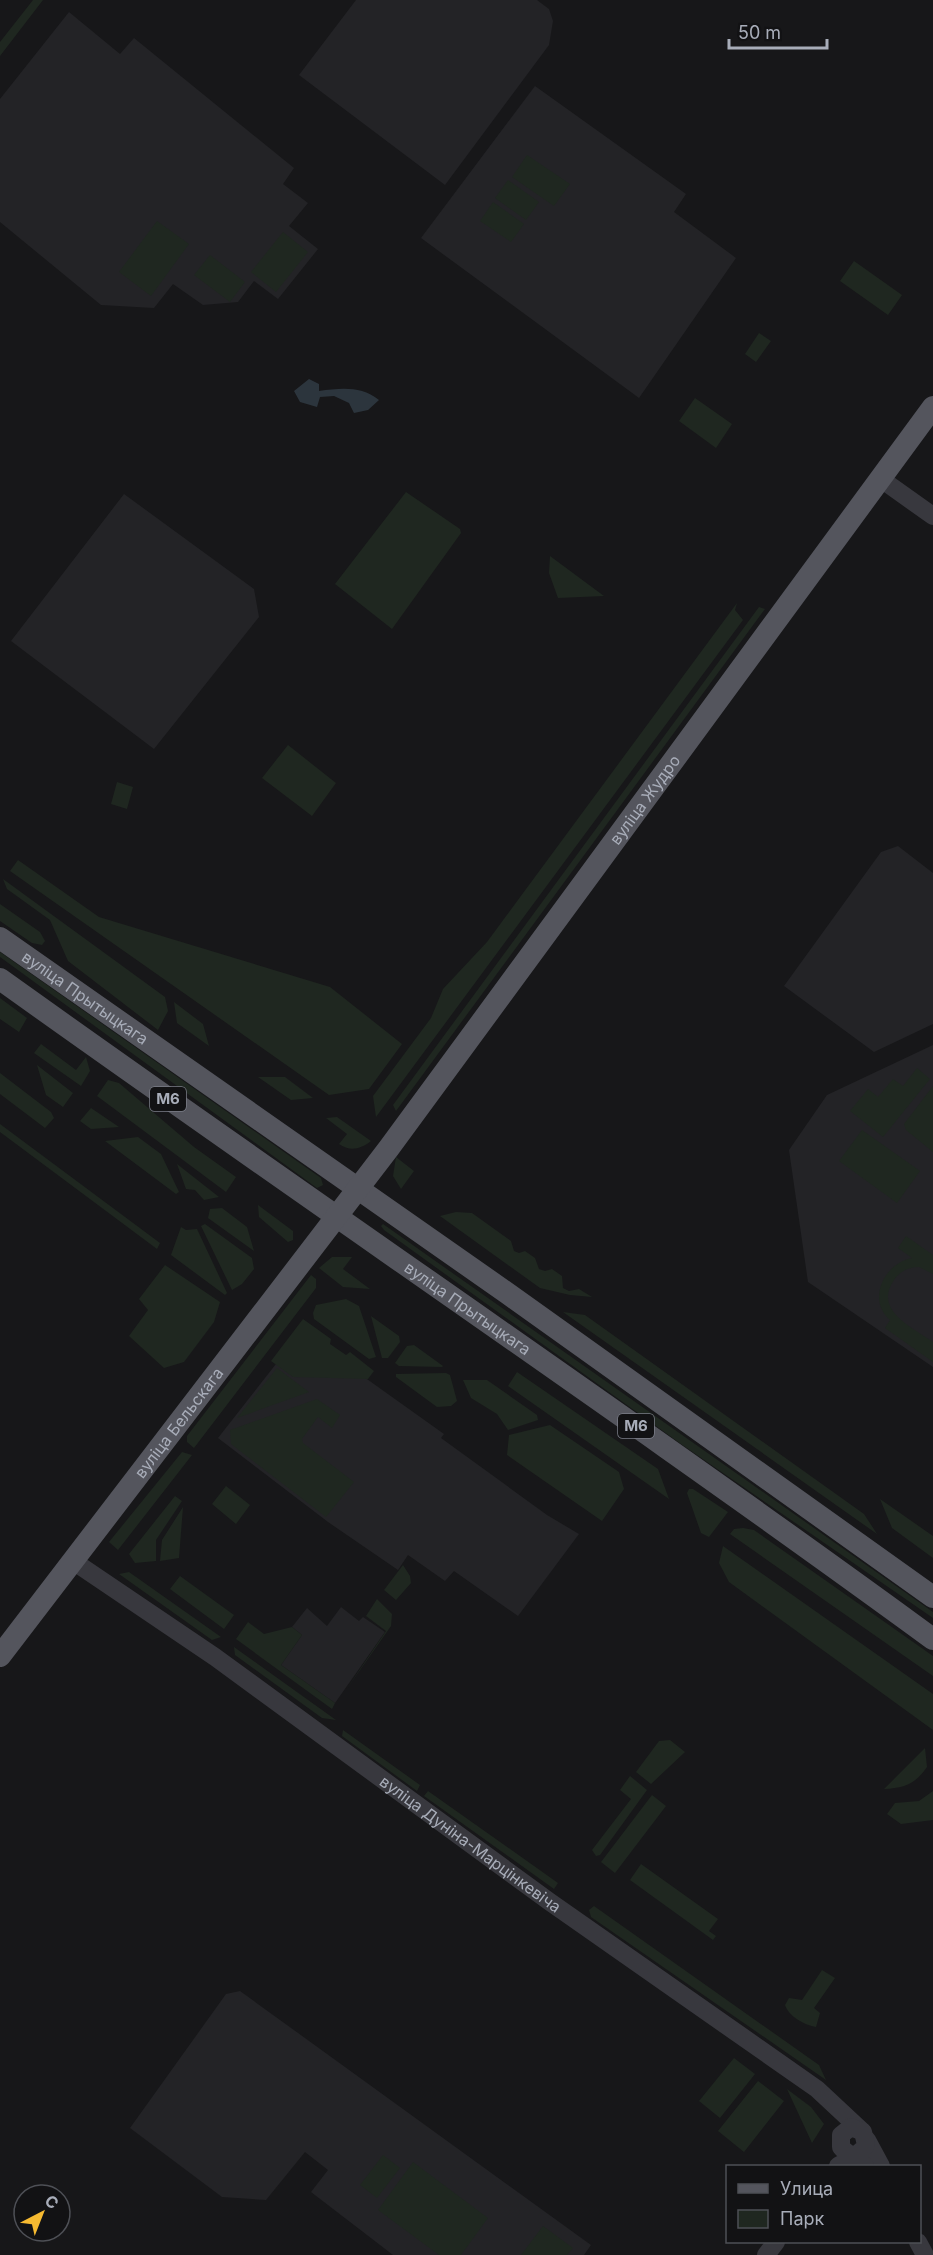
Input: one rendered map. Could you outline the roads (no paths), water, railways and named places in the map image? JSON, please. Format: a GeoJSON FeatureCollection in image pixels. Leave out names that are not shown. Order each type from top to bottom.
{"type":"FeatureCollection","features":[{"type":"Feature","properties":{"kind":"main road","name":"вуліца Жудро"},"geometry":{"type":"LineString","coordinates":[[357,1190],[586,883],[933,407]]}},
{"type":"Feature","properties":{"kind":"main road","name":"вуліца Прытыцкага"},"geometry":{"type":"LineString","coordinates":[[0,938],[516,1300],[933,1597]]}},
{"type":"Feature","properties":{"kind":"main road","name":"вуліца Прытыцкага"},"geometry":{"type":"LineString","coordinates":[[0,979],[745,1502],[933,1639]]}},
{"type":"Feature","properties":{"kind":"main road","name":"вуліца Бельскага"},"geometry":{"type":"LineString","coordinates":[[0,1656],[357,1190]]}},
{"type":"Feature","properties":{"kind":"street"},"geometry":{"type":"LineString","coordinates":[[881,479],[933,516]]}},
{"type":"Feature","properties":{"kind":"street","name":"вуліца Дуніна-Марцінкевіча"},"geometry":{"type":"LineString","coordinates":[[73,1561],[215,1657],[541,1896],[817,2090],[864,2135],[880,2165]]}},
{"type":"Feature","properties":{"kind":"street"},"geometry":{"type":"LineString","coordinates":[[817,2090],[838,2122],[843,2150],[860,2160]]}},
{"type":"Feature","properties":{"kind":"street"},"geometry":{"type":"LineString","coordinates":[[826,2165],[847,2129],[855,2127],[864,2135],[864,2149],[860,2160]]}},
{"type":"Feature","properties":{"kind":"street"},"geometry":{"type":"LineString","coordinates":[[842,2165],[860,2160]]}}]}
